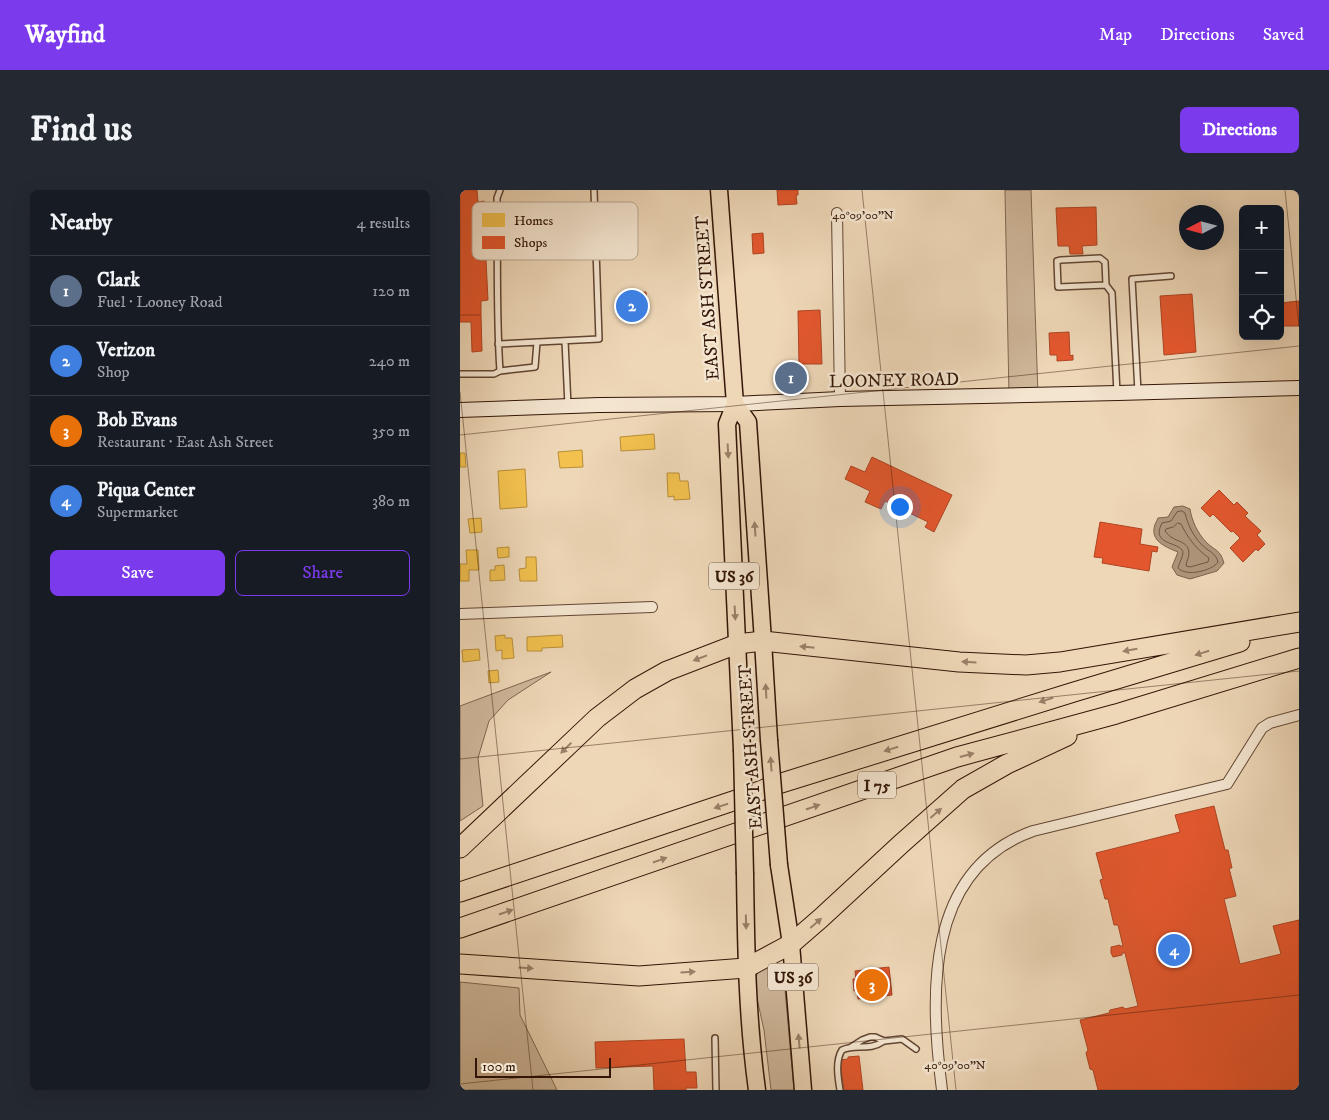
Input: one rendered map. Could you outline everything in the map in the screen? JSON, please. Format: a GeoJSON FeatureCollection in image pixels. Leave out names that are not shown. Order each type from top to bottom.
{"type":"FeatureCollection","features":[{"type":"Feature","properties":{"kind":"highway"},"geometry":{"type":"LineString","coordinates":[[460,848],[597,718],[635,689],[667,671],[737,644],[763,641],[959,662],[1026,665],[1060,662],[1299,623]]}},
{"type":"Feature","properties":{"kind":"highway","name":"I 75"},"geometry":{"type":"LineString","coordinates":[[460,892],[742,798],[775,785],[1064,694],[1299,623]]}},
{"type":"Feature","properties":{"kind":"highway","name":"I 75"},"geometry":{"type":"LineString","coordinates":[[460,928],[957,758],[1116,714],[1299,658]]}},
{"type":"Feature","properties":{"kind":"highway"},"geometry":{"type":"LineString","coordinates":[[460,964],[639,976],[746,968],[790,944],[963,789],[1007,764],[1116,714]]}},
{"type":"Feature","properties":{"kind":"main road","name":"EAST ASH STREET"},"geometry":{"type":"LineString","coordinates":[[719,190],[735,404],[727,424],[742,750],[746,968],[757,1090]]}},
{"type":"Feature","properties":{"kind":"main road","name":"EAST ASH STREET"},"geometry":{"type":"LineString","coordinates":[[735,404],[748,422],[779,865],[790,944],[803,1090]]}},
{"type":"Feature","properties":{"kind":"street"},"geometry":{"type":"LineString","coordinates":[[837,213],[840,399]]}},
{"type":"Feature","properties":{"kind":"street","name":"LOONEY ROAD"},"geometry":{"type":"LineString","coordinates":[[460,410],[1299,388]]}},
{"type":"Feature","properties":{"kind":"street"},"geometry":{"type":"LineString","coordinates":[[460,614],[652,607]]}},
{"type":"Feature","properties":{"kind":"street"},"geometry":{"type":"LineString","coordinates":[[942,1090],[936,1023],[937,983],[942,944],[954,901],[965,882],[977,868],[1001,847],[1033,831],[1228,784],[1262,728],[1270,723],[1299,714]]}},
{"type":"Feature","properties":{"kind":"lane"},"geometry":{"type":"LineString","coordinates":[[497,202],[500,190]]}},
{"type":"Feature","properties":{"kind":"lane"},"geometry":{"type":"LineString","coordinates":[[1106,285],[1058,287],[1057,262],[1061,260],[1100,258],[1105,262],[1106,285],[1112,293],[1118,394]]}},
{"type":"Feature","properties":{"kind":"lane"},"geometry":{"type":"LineString","coordinates":[[497,260],[500,371]]}},
{"type":"Feature","properties":{"kind":"lane"},"geometry":{"type":"LineString","coordinates":[[498,344],[599,339],[596,260]]}},
{"type":"Feature","properties":{"kind":"lane"},"geometry":{"type":"LineString","coordinates":[[1138,393],[1132,279],[1171,276]]}},
{"type":"Feature","properties":{"kind":"lane"},"geometry":{"type":"LineString","coordinates":[[565,340],[568,406]]}},
{"type":"Feature","properties":{"kind":"lane"},"geometry":{"type":"LineString","coordinates":[[460,374],[494,374],[500,371],[535,367],[537,342]]}},
{"type":"Feature","properties":{"kind":"lane"},"geometry":{"type":"LineString","coordinates":[[850,1048],[867,1037],[875,1037],[884,1041]]}},
{"type":"Feature","properties":{"kind":"lane"},"geometry":{"type":"LineString","coordinates":[[715,1038],[716,1090]]}},
{"type":"Feature","properties":{"kind":"lane"},"geometry":{"type":"LineString","coordinates":[[840,1090],[838,1076],[839,1056],[842,1050],[874,1047],[884,1041],[902,1039],[916,1049]]}},
{"type":"Feature","properties":{"kind":"shaded area"},"geometry":{"type":"Polygon","coordinates":[[[1005,190],[1031,190],[1038,395],[1009,396],[1005,190]]]}},
{"type":"Feature","properties":{"kind":"shaded area"},"geometry":{"type":"Polygon","coordinates":[[[551,672],[508,700],[489,721],[478,758],[483,806],[460,821],[460,706],[551,672]]]}},
{"type":"Feature","properties":{"kind":"shaded area"},"geometry":{"type":"Polygon","coordinates":[[[774,961],[783,968],[794,1090],[771,1090],[764,1030],[754,985],[757,974],[774,961]]]}},
{"type":"Feature","properties":{"kind":"shaded area"},"geometry":{"type":"Polygon","coordinates":[[[460,982],[519,988],[520,1015],[557,1090],[460,1090],[460,982]]]}},
{"type":"Feature","properties":{"kind":"water"},"geometry":{"type":"Polygon","coordinates":[[[1183,506],[1190,509],[1195,526],[1206,542],[1221,555],[1224,563],[1217,571],[1190,579],[1177,575],[1172,567],[1178,552],[1162,544],[1156,538],[1154,528],[1158,518],[1168,517],[1174,507],[1183,506]]]}},
{"type":"Feature","properties":{"kind":"building: Homes"},"geometry":{"type":"Polygon","coordinates":[[[654,434],[655,449],[621,451],[620,437],[654,434]]]}},
{"type":"Feature","properties":{"kind":"building: Homes"},"geometry":{"type":"Polygon","coordinates":[[[582,450],[583,467],[560,468],[558,452],[582,450]]]}},
{"type":"Feature","properties":{"kind":"building: Homes"},"geometry":{"type":"Polygon","coordinates":[[[460,453],[465,453],[466,467],[460,467],[460,453]]]}},
{"type":"Feature","properties":{"kind":"building: Homes"},"geometry":{"type":"Polygon","coordinates":[[[525,469],[527,507],[500,509],[498,471],[525,469]]]}},
{"type":"Feature","properties":{"kind":"building: Homes"},"geometry":{"type":"Polygon","coordinates":[[[667,473],[679,473],[680,481],[688,481],[690,499],[674,500],[674,496],[668,497],[667,473]]]}},
{"type":"Feature","properties":{"kind":"building: Homes"},"geometry":{"type":"Polygon","coordinates":[[[481,518],[482,532],[470,533],[468,519],[481,518]]]}},
{"type":"Feature","properties":{"kind":"building: Homes"},"geometry":{"type":"Polygon","coordinates":[[[509,547],[509,557],[498,558],[497,548],[509,547]]]}},
{"type":"Feature","properties":{"kind":"building: Homes"},"geometry":{"type":"Polygon","coordinates":[[[466,550],[478,550],[479,570],[469,570],[469,581],[460,581],[460,564],[467,564],[466,550]]]}},
{"type":"Feature","properties":{"kind":"building: Homes"},"geometry":{"type":"Polygon","coordinates":[[[526,557],[536,557],[537,581],[520,581],[519,569],[526,568],[526,557]]]}},
{"type":"Feature","properties":{"kind":"building: Homes"},"geometry":{"type":"Polygon","coordinates":[[[504,565],[505,580],[490,581],[490,570],[495,570],[495,566],[504,565]]]}},
{"type":"Feature","properties":{"kind":"building: Homes"},"geometry":{"type":"Polygon","coordinates":[[[505,635],[505,638],[512,638],[514,658],[502,659],[502,650],[496,651],[495,636],[505,635]]]}},
{"type":"Feature","properties":{"kind":"building: Homes"},"geometry":{"type":"Polygon","coordinates":[[[562,635],[563,647],[542,648],[542,651],[527,651],[527,637],[562,635]]]}},
{"type":"Feature","properties":{"kind":"building: Homes"},"geometry":{"type":"Polygon","coordinates":[[[479,649],[480,660],[463,662],[462,650],[479,649]]]}},
{"type":"Feature","properties":{"kind":"building: Homes"},"geometry":{"type":"Polygon","coordinates":[[[498,670],[499,682],[489,683],[488,671],[498,670]]]}},
{"type":"Feature","properties":{"kind":"building: Shops"},"geometry":{"type":"Polygon","coordinates":[[[460,190],[477,190],[478,202],[472,202],[472,260],[486,260],[488,300],[481,301],[481,315],[460,315],[460,190]]]}},
{"type":"Feature","properties":{"kind":"building: Shops"},"geometry":{"type":"Polygon","coordinates":[[[777,190],[798,190],[798,195],[796,195],[797,204],[778,205],[777,190]]]}},
{"type":"Feature","properties":{"kind":"building: Shops"},"geometry":{"type":"Polygon","coordinates":[[[1096,207],[1097,245],[1082,246],[1083,254],[1070,254],[1069,246],[1058,246],[1056,208],[1096,207]]]}},
{"type":"Feature","properties":{"kind":"building: Shops"},"geometry":{"type":"Polygon","coordinates":[[[763,233],[764,253],[753,254],[752,234],[763,233]]]}},
{"type":"Feature","properties":{"kind":"building: Shops"},"geometry":{"type":"Polygon","coordinates":[[[646,292],[647,308],[622,310],[620,294],[646,292]]]}},
{"type":"Feature","properties":{"kind":"building: Shops"},"geometry":{"type":"Polygon","coordinates":[[[1192,294],[1196,352],[1164,355],[1160,296],[1192,294]]]}},
{"type":"Feature","properties":{"kind":"building: Shops"},"geometry":{"type":"Polygon","coordinates":[[[1299,301],[1299,326],[1284,326],[1284,303],[1299,301]]]}},
{"type":"Feature","properties":{"kind":"building: Shops"},"geometry":{"type":"Polygon","coordinates":[[[820,310],[822,364],[799,364],[798,311],[820,310]]]}},
{"type":"Feature","properties":{"kind":"building: Shops"},"geometry":{"type":"Polygon","coordinates":[[[460,315],[481,315],[482,351],[472,352],[471,322],[460,322],[460,315]]]}},
{"type":"Feature","properties":{"kind":"building: Shops"},"geometry":{"type":"Polygon","coordinates":[[[1069,332],[1070,356],[1073,355],[1073,360],[1057,361],[1057,355],[1050,355],[1049,333],[1069,332]]]}},
{"type":"Feature","properties":{"kind":"building: Shops"},"geometry":{"type":"Polygon","coordinates":[[[872,457],[952,495],[934,532],[925,527],[928,522],[885,501],[881,509],[865,502],[870,491],[845,479],[851,466],[865,472],[872,457]]]}},
{"type":"Feature","properties":{"kind":"building: Shops"},"geometry":{"type":"Polygon","coordinates":[[[1219,490],[1234,505],[1237,502],[1248,513],[1245,516],[1261,531],[1257,535],[1265,544],[1258,551],[1256,549],[1243,562],[1230,548],[1240,538],[1213,514],[1210,517],[1201,508],[1219,490]]]}},
{"type":"Feature","properties":{"kind":"building: Shops"},"geometry":{"type":"Polygon","coordinates":[[[1100,522],[1142,529],[1140,544],[1158,547],[1157,552],[1152,551],[1149,571],[1102,563],[1103,558],[1094,557],[1100,522]]]}},
{"type":"Feature","properties":{"kind":"building: Shops"},"geometry":{"type":"Polygon","coordinates":[[[1214,806],[1225,850],[1228,850],[1232,868],[1229,868],[1236,896],[1224,899],[1240,964],[1281,954],[1273,926],[1299,920],[1299,1090],[1098,1090],[1093,1070],[1090,1069],[1086,1053],[1088,1050],[1080,1020],[1109,1013],[1110,1010],[1138,1006],[1125,953],[1113,957],[1111,953],[1111,947],[1123,946],[1118,925],[1114,925],[1108,899],[1105,899],[1100,880],[1103,879],[1096,853],[1180,832],[1175,815],[1214,806]]]}},
{"type":"Feature","properties":{"kind":"building: Shops"},"geometry":{"type":"Polygon","coordinates":[[[889,967],[892,995],[858,999],[857,990],[854,991],[853,979],[856,979],[855,971],[889,967]]]}},
{"type":"Feature","properties":{"kind":"building: Shops"},"geometry":{"type":"Polygon","coordinates":[[[684,1039],[686,1072],[696,1072],[697,1088],[654,1090],[653,1066],[596,1068],[595,1042],[684,1039]]]}},
{"type":"Feature","properties":{"kind":"building: Shops"},"geometry":{"type":"Polygon","coordinates":[[[859,1056],[863,1090],[844,1090],[840,1060],[859,1056]]]}},
{"type":"Feature","properties":{"kind":"place","name":"Verizon"},"geometry":{"type":"Point","coordinates":[632,306]}},
{"type":"Feature","properties":{"kind":"place","name":"Clark"},"geometry":{"type":"Point","coordinates":[791,378]}},
{"type":"Feature","properties":{"kind":"place","name":"Piqua Center"},"geometry":{"type":"Point","coordinates":[1174,950]}},
{"type":"Feature","properties":{"kind":"place","name":"Bob Evans"},"geometry":{"type":"Point","coordinates":[872,985]}}]}
